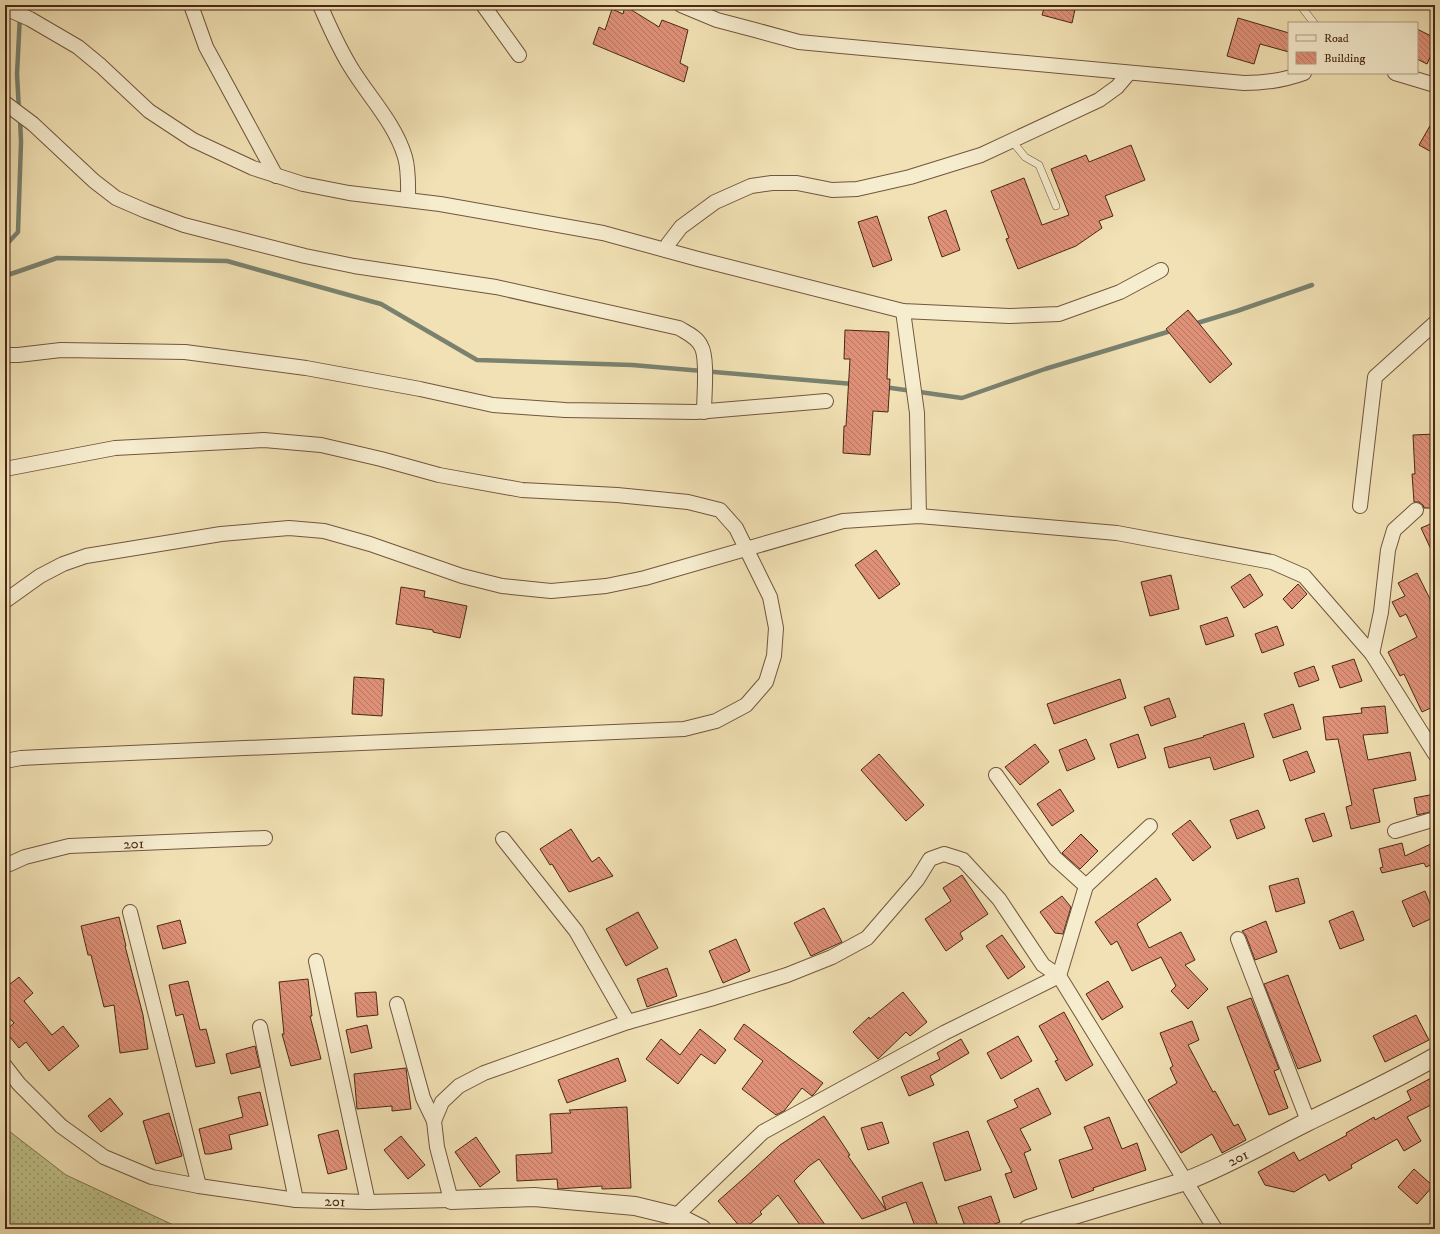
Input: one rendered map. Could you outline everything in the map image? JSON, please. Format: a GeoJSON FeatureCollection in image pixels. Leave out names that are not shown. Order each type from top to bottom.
{"type":"FeatureCollection","features":[{"type":"Feature","properties":{"kind":"street"},"geometry":{"type":"LineString","coordinates":[[191,5],[206,47],[276,176]]}},
{"type":"Feature","properties":{"kind":"street"},"geometry":{"type":"LineString","coordinates":[[320,5],[330,29],[349,65],[386,118],[397,137],[405,158],[408,176],[408,200]]}},
{"type":"Feature","properties":{"kind":"street"},"geometry":{"type":"LineString","coordinates":[[483,5],[520,54]]}},
{"type":"Feature","properties":{"kind":"street"},"geometry":{"type":"LineString","coordinates":[[681,5],[717,20],[799,42],[1244,83],[1262,83],[1300,74]]}},
{"type":"Feature","properties":{"kind":"street"},"geometry":{"type":"LineString","coordinates":[[5,8],[30,19],[78,46],[150,111],[193,140],[252,168],[303,184],[341,191],[440,204],[603,232],[666,250],[903,311],[1009,316],[1059,314],[1120,292],[1161,270]]}},
{"type":"Feature","properties":{"kind":"street"},"geometry":{"type":"LineString","coordinates":[[666,250],[668,244],[681,227],[715,202],[751,186],[772,183],[797,183],[832,190],[858,189],[910,176],[981,155],[1099,100],[1117,87],[1129,73]]}},
{"type":"Feature","properties":{"kind":"street"},"geometry":{"type":"LineString","coordinates":[[1398,74],[1435,85]]}},
{"type":"Feature","properties":{"kind":"street"},"geometry":{"type":"LineString","coordinates":[[5,103],[33,124],[94,181],[116,198],[184,225],[305,256],[354,266],[496,287],[679,328],[692,336],[701,346],[704,359],[704,412]]}},
{"type":"Feature","properties":{"kind":"street"},"geometry":{"type":"LineString","coordinates":[[903,311],[917,413],[919,516]]}},
{"type":"Feature","properties":{"kind":"street"},"geometry":{"type":"LineString","coordinates":[[1360,506],[1375,377],[1435,323]]}},
{"type":"Feature","properties":{"kind":"street"},"geometry":{"type":"LineString","coordinates":[[5,355],[61,350],[185,352],[306,368],[420,389],[493,405],[566,410],[704,412],[826,401]]}},
{"type":"Feature","properties":{"kind":"street"},"geometry":{"type":"LineString","coordinates":[[5,469],[115,448],[264,440],[321,444],[439,475],[522,490],[617,495],[688,502],[720,510],[736,528],[770,597],[776,628],[774,656],[766,682],[746,705],[716,721],[684,729],[21,758],[5,761]]}},
{"type":"Feature","properties":{"kind":"street"},"geometry":{"type":"LineString","coordinates":[[1372,654],[1381,612],[1388,550],[1394,530],[1416,510]]}},
{"type":"Feature","properties":{"kind":"street"},"geometry":{"type":"LineString","coordinates":[[5,601],[40,576],[62,564],[86,556],[221,534],[289,528],[324,531],[362,542],[462,576],[502,586],[551,591],[606,586],[639,579],[843,521],[919,516],[1117,533],[1272,562],[1304,576],[1372,654],[1435,754]]}},
{"type":"Feature","properties":{"kind":"street"},"geometry":{"type":"LineString","coordinates":[[996,775],[1055,858],[1086,886]]}},
{"type":"Feature","properties":{"kind":"street"},"geometry":{"type":"LineString","coordinates":[[1395,831],[1435,819]]}},
{"type":"Feature","properties":{"kind":"street"},"geometry":{"type":"LineString","coordinates":[[676,1216],[764,1132],[944,1033],[1060,976],[1086,886],[1150,826]]}},
{"type":"Feature","properties":{"kind":"street","name":"201"},"geometry":{"type":"LineString","coordinates":[[5,866],[25,857],[69,846],[265,838]]}},
{"type":"Feature","properties":{"kind":"street"},"geometry":{"type":"LineString","coordinates":[[503,839],[576,931],[628,1022]]}},
{"type":"Feature","properties":{"kind":"street"},"geometry":{"type":"LineString","coordinates":[[434,1121],[442,1102],[459,1086],[484,1073],[628,1022],[710,999],[780,977],[832,956],[867,938],[917,880],[930,859],[944,854],[963,860],[968,865],[999,898],[1043,965],[1060,976],[1215,1229]]}},
{"type":"Feature","properties":{"kind":"street"},"geometry":{"type":"LineString","coordinates":[[130,912],[199,1186]]}},
{"type":"Feature","properties":{"kind":"street"},"geometry":{"type":"LineString","coordinates":[[1238,939],[1308,1122]]}},
{"type":"Feature","properties":{"kind":"street"},"geometry":{"type":"LineString","coordinates":[[316,961],[368,1202]]}},
{"type":"Feature","properties":{"kind":"street"},"geometry":{"type":"LineString","coordinates":[[397,1004],[423,1098],[434,1121],[437,1147],[451,1200]]}},
{"type":"Feature","properties":{"kind":"street"},"geometry":{"type":"LineString","coordinates":[[260,1027],[296,1200]]}},
{"type":"Feature","properties":{"kind":"street","name":"201"},"geometry":{"type":"LineString","coordinates":[[1030,1229],[1211,1172],[1399,1077],[1435,1057]]}},
{"type":"Feature","properties":{"kind":"street","name":"201"},"geometry":{"type":"LineString","coordinates":[[5,1066],[19,1084],[61,1126],[104,1157],[152,1177],[199,1186],[296,1200],[368,1202],[534,1197],[635,1206],[676,1216],[702,1229]]}},
{"type":"Feature","properties":{"kind":"lane"},"geometry":{"type":"LineString","coordinates":[[1300,5],[1313,22]]}},
{"type":"Feature","properties":{"kind":"lane"},"geometry":{"type":"LineString","coordinates":[[1012,140],[1025,157],[1039,165],[1056,206]]}},
{"type":"Feature","properties":{"kind":"green space"},"geometry":{"type":"Polygon","coordinates":[[[5,1128],[66,1175],[182,1229],[5,1229],[5,1128]]]}},
{"type":"Feature","properties":{"kind":"building"},"geometry":{"type":"Polygon","coordinates":[[[1045,5],[1076,5],[1072,23],[1042,15],[1045,5]]]}},
{"type":"Feature","properties":{"kind":"building"},"geometry":{"type":"Polygon","coordinates":[[[625,6],[659,27],[662,20],[688,30],[680,63],[688,67],[684,82],[593,44],[599,27],[605,30],[612,9],[623,14],[625,6]]]}},
{"type":"Feature","properties":{"kind":"building"},"geometry":{"type":"Polygon","coordinates":[[[1238,18],[1288,33],[1288,52],[1260,44],[1254,64],[1227,56],[1238,18]]]}},
{"type":"Feature","properties":{"kind":"building"},"geometry":{"type":"Polygon","coordinates":[[[1418,30],[1435,38],[1435,46],[1427,64],[1418,60],[1418,30]]]}},
{"type":"Feature","properties":{"kind":"building"},"geometry":{"type":"Polygon","coordinates":[[[1435,117],[1435,154],[1419,145],[1435,117]]]}},
{"type":"Feature","properties":{"kind":"building"},"geometry":{"type":"Polygon","coordinates":[[[1131,145],[1145,180],[1105,196],[1113,216],[1099,221],[1102,228],[1076,246],[1018,269],[1006,239],[1009,238],[991,191],[1024,178],[1042,225],[1069,215],[1051,169],[1086,155],[1089,162],[1131,145]]]}},
{"type":"Feature","properties":{"kind":"building"},"geometry":{"type":"Polygon","coordinates":[[[946,210],[960,250],[942,257],[928,217],[946,210]]]}},
{"type":"Feature","properties":{"kind":"building"},"geometry":{"type":"Polygon","coordinates":[[[877,216],[892,260],[873,267],[858,222],[877,216]]]}},
{"type":"Feature","properties":{"kind":"building"},"geometry":{"type":"Polygon","coordinates":[[[1188,310],[1232,364],[1210,383],[1166,329],[1188,310]]]}},
{"type":"Feature","properties":{"kind":"building"},"geometry":{"type":"Polygon","coordinates":[[[845,330],[889,332],[887,379],[890,379],[888,412],[873,411],[870,455],[843,453],[850,359],[844,359],[845,330]]]}},
{"type":"Feature","properties":{"kind":"building"},"geometry":{"type":"Polygon","coordinates":[[[1435,434],[1435,508],[1424,508],[1419,502],[1414,502],[1412,474],[1415,474],[1413,435],[1435,434]]]}},
{"type":"Feature","properties":{"kind":"building"},"geometry":{"type":"Polygon","coordinates":[[[1435,522],[1435,558],[1421,528],[1435,522]]]}},
{"type":"Feature","properties":{"kind":"building"},"geometry":{"type":"Polygon","coordinates":[[[876,550],[900,584],[879,599],[855,565],[876,550]]]}},
{"type":"Feature","properties":{"kind":"building"},"geometry":{"type":"Polygon","coordinates":[[[1417,573],[1435,609],[1435,706],[1422,712],[1404,674],[1400,676],[1388,652],[1417,637],[1406,614],[1400,617],[1392,602],[1405,596],[1398,583],[1417,573]]]}},
{"type":"Feature","properties":{"kind":"building"},"geometry":{"type":"Polygon","coordinates":[[[1250,574],[1263,595],[1244,608],[1231,587],[1250,574]]]}},
{"type":"Feature","properties":{"kind":"building"},"geometry":{"type":"Polygon","coordinates":[[[1171,575],[1179,609],[1150,616],[1141,582],[1171,575]]]}},
{"type":"Feature","properties":{"kind":"building"},"geometry":{"type":"Polygon","coordinates":[[[1298,584],[1307,594],[1292,609],[1283,599],[1298,584]]]}},
{"type":"Feature","properties":{"kind":"building"},"geometry":{"type":"Polygon","coordinates":[[[401,587],[425,591],[424,597],[467,606],[460,638],[433,632],[433,630],[396,624],[401,587]]]}},
{"type":"Feature","properties":{"kind":"building"},"geometry":{"type":"Polygon","coordinates":[[[1227,617],[1234,636],[1206,645],[1200,626],[1227,617]]]}},
{"type":"Feature","properties":{"kind":"building"},"geometry":{"type":"Polygon","coordinates":[[[1277,626],[1284,645],[1262,653],[1255,634],[1277,626]]]}},
{"type":"Feature","properties":{"kind":"building"},"geometry":{"type":"Polygon","coordinates":[[[1354,659],[1362,681],[1340,688],[1332,666],[1354,659]]]}},
{"type":"Feature","properties":{"kind":"building"},"geometry":{"type":"Polygon","coordinates":[[[1314,666],[1319,680],[1299,687],[1294,673],[1314,666]]]}},
{"type":"Feature","properties":{"kind":"building"},"geometry":{"type":"Polygon","coordinates":[[[354,677],[384,679],[382,716],[352,714],[354,677]]]}},
{"type":"Feature","properties":{"kind":"building"},"geometry":{"type":"Polygon","coordinates":[[[1120,679],[1126,698],[1054,724],[1047,704],[1120,679]]]}},
{"type":"Feature","properties":{"kind":"building"},"geometry":{"type":"Polygon","coordinates":[[[1169,698],[1176,717],[1151,726],[1144,707],[1169,698]]]}},
{"type":"Feature","properties":{"kind":"building"},"geometry":{"type":"Polygon","coordinates":[[[1293,704],[1301,729],[1273,738],[1264,714],[1293,704]]]}},
{"type":"Feature","properties":{"kind":"building"},"geometry":{"type":"Polygon","coordinates":[[[1385,706],[1388,733],[1363,735],[1368,760],[1410,752],[1416,780],[1373,789],[1380,822],[1351,829],[1346,807],[1352,805],[1338,739],[1326,740],[1323,717],[1362,713],[1361,708],[1385,706]]]}},
{"type":"Feature","properties":{"kind":"building"},"geometry":{"type":"Polygon","coordinates":[[[1244,723],[1254,757],[1214,770],[1210,757],[1169,768],[1164,748],[1204,737],[1203,736],[1244,723]]]}},
{"type":"Feature","properties":{"kind":"building"},"geometry":{"type":"Polygon","coordinates":[[[1138,734],[1146,758],[1118,768],[1110,744],[1138,734]]]}},
{"type":"Feature","properties":{"kind":"building"},"geometry":{"type":"Polygon","coordinates":[[[1086,739],[1095,759],[1067,771],[1059,750],[1086,739]]]}},
{"type":"Feature","properties":{"kind":"building"},"geometry":{"type":"Polygon","coordinates":[[[1035,744],[1049,762],[1020,785],[1005,767],[1035,744]]]}},
{"type":"Feature","properties":{"kind":"building"},"geometry":{"type":"Polygon","coordinates":[[[1307,751],[1315,772],[1290,781],[1283,760],[1307,751]]]}},
{"type":"Feature","properties":{"kind":"building"},"geometry":{"type":"Polygon","coordinates":[[[879,754],[924,805],[906,821],[861,770],[879,754]]]}},
{"type":"Feature","properties":{"kind":"building"},"geometry":{"type":"Polygon","coordinates":[[[1060,789],[1074,811],[1052,826],[1037,804],[1060,789]]]}},
{"type":"Feature","properties":{"kind":"building"},"geometry":{"type":"Polygon","coordinates":[[[1435,794],[1435,811],[1417,815],[1414,798],[1435,794]]]}},
{"type":"Feature","properties":{"kind":"building"},"geometry":{"type":"Polygon","coordinates":[[[1258,810],[1265,828],[1237,839],[1230,820],[1258,810]]]}},
{"type":"Feature","properties":{"kind":"building"},"geometry":{"type":"Polygon","coordinates":[[[1324,813],[1332,836],[1313,842],[1305,819],[1324,813]]]}},
{"type":"Feature","properties":{"kind":"building"},"geometry":{"type":"Polygon","coordinates":[[[1190,820],[1211,847],[1193,861],[1172,834],[1190,820]]]}},
{"type":"Feature","properties":{"kind":"building"},"geometry":{"type":"Polygon","coordinates":[[[571,829],[592,862],[599,857],[613,876],[569,892],[552,864],[550,865],[540,849],[571,829]]]}},
{"type":"Feature","properties":{"kind":"building"},"geometry":{"type":"Polygon","coordinates":[[[1081,834],[1098,851],[1080,869],[1062,853],[1081,834]]]}},
{"type":"Feature","properties":{"kind":"building"},"geometry":{"type":"Polygon","coordinates":[[[1435,842],[1435,863],[1426,867],[1424,863],[1382,873],[1380,868],[1383,867],[1379,849],[1402,843],[1405,856],[1435,842]]]}},
{"type":"Feature","properties":{"kind":"building"},"geometry":{"type":"Polygon","coordinates":[[[962,875],[988,914],[960,933],[963,939],[946,951],[925,919],[951,901],[943,888],[962,875]]]}},
{"type":"Feature","properties":{"kind":"building"},"geometry":{"type":"Polygon","coordinates":[[[1156,878],[1171,900],[1137,924],[1149,948],[1181,932],[1195,960],[1185,965],[1208,989],[1188,1009],[1171,991],[1176,986],[1161,957],[1132,971],[1117,941],[1111,945],[1095,922],[1156,878]]]}},
{"type":"Feature","properties":{"kind":"building"},"geometry":{"type":"Polygon","coordinates":[[[1298,878],[1305,903],[1276,912],[1269,886],[1298,878]]]}},
{"type":"Feature","properties":{"kind":"building"},"geometry":{"type":"Polygon","coordinates":[[[1425,891],[1435,917],[1413,927],[1402,901],[1425,891]]]}},
{"type":"Feature","properties":{"kind":"building"},"geometry":{"type":"Polygon","coordinates":[[[1062,896],[1071,907],[1063,934],[1055,933],[1040,912],[1062,896]]]}},
{"type":"Feature","properties":{"kind":"building"},"geometry":{"type":"Polygon","coordinates":[[[824,908],[842,942],[811,956],[794,923],[824,908]]]}},
{"type":"Feature","properties":{"kind":"building"},"geometry":{"type":"Polygon","coordinates":[[[1353,911],[1364,940],[1340,949],[1329,921],[1353,911]]]}},
{"type":"Feature","properties":{"kind":"building"},"geometry":{"type":"Polygon","coordinates":[[[638,912],[658,948],[626,966],[606,929],[638,912]]]}},
{"type":"Feature","properties":{"kind":"building"},"geometry":{"type":"Polygon","coordinates":[[[119,917],[143,1015],[148,1049],[120,1053],[114,1005],[104,1007],[91,955],[88,955],[81,926],[119,917]]]}},
{"type":"Feature","properties":{"kind":"building"},"geometry":{"type":"Polygon","coordinates":[[[180,920],[186,943],[163,949],[157,926],[180,920]]]}},
{"type":"Feature","properties":{"kind":"building"},"geometry":{"type":"Polygon","coordinates":[[[1266,921],[1277,952],[1255,960],[1246,936],[1242,931],[1266,921]]]}},
{"type":"Feature","properties":{"kind":"building"},"geometry":{"type":"Polygon","coordinates":[[[1002,935],[1025,967],[1008,979],[986,946],[1002,935]]]}},
{"type":"Feature","properties":{"kind":"building"},"geometry":{"type":"Polygon","coordinates":[[[736,939],[750,971],[723,983],[709,951],[736,939]]]}},
{"type":"Feature","properties":{"kind":"building"},"geometry":{"type":"Polygon","coordinates":[[[667,968],[677,996],[647,1007],[637,979],[667,968]]]}},
{"type":"Feature","properties":{"kind":"building"},"geometry":{"type":"Polygon","coordinates":[[[1288,975],[1321,1061],[1298,1069],[1264,984],[1288,975]]]}},
{"type":"Feature","properties":{"kind":"building"},"geometry":{"type":"Polygon","coordinates":[[[19,977],[33,993],[24,1001],[52,1035],[63,1026],[79,1046],[49,1071],[26,1042],[19,1048],[5,1031],[14,1023],[5,1013],[5,988],[19,977]]]}},
{"type":"Feature","properties":{"kind":"building"},"geometry":{"type":"Polygon","coordinates":[[[308,979],[312,1016],[310,1016],[321,1059],[291,1066],[282,1034],[284,1034],[279,982],[308,979]]]}},
{"type":"Feature","properties":{"kind":"building"},"geometry":{"type":"Polygon","coordinates":[[[188,981],[200,1030],[206,1029],[215,1063],[196,1067],[183,1014],[176,1016],[169,985],[188,981]]]}},
{"type":"Feature","properties":{"kind":"building"},"geometry":{"type":"Polygon","coordinates":[[[1108,981],[1123,1007],[1102,1020],[1086,994],[1108,981]]]}},
{"type":"Feature","properties":{"kind":"building"},"geometry":{"type":"Polygon","coordinates":[[[376,992],[378,1015],[357,1017],[355,993],[376,992]]]}},
{"type":"Feature","properties":{"kind":"building"},"geometry":{"type":"Polygon","coordinates":[[[903,992],[927,1022],[910,1036],[906,1032],[878,1059],[853,1032],[869,1017],[870,1019],[903,992]]]}},
{"type":"Feature","properties":{"kind":"building"},"geometry":{"type":"Polygon","coordinates":[[[1251,998],[1279,1069],[1274,1071],[1288,1108],[1269,1115],[1227,1007],[1251,998]]]}},
{"type":"Feature","properties":{"kind":"building"},"geometry":{"type":"Polygon","coordinates":[[[1064,1012],[1093,1065],[1066,1081],[1055,1061],[1058,1060],[1039,1026],[1064,1012]]]}},
{"type":"Feature","properties":{"kind":"building"},"geometry":{"type":"Polygon","coordinates":[[[1416,1015],[1429,1040],[1385,1062],[1373,1036],[1416,1015]]]}},
{"type":"Feature","properties":{"kind":"building"},"geometry":{"type":"Polygon","coordinates":[[[1192,1021],[1199,1040],[1188,1045],[1213,1092],[1215,1091],[1234,1126],[1238,1124],[1246,1140],[1222,1153],[1212,1134],[1181,1153],[1148,1100],[1177,1083],[1170,1068],[1173,1066],[1160,1033],[1192,1021]]]}},
{"type":"Feature","properties":{"kind":"building"},"geometry":{"type":"Polygon","coordinates":[[[744,1024],[823,1083],[812,1096],[802,1088],[784,1111],[776,1115],[742,1089],[763,1061],[734,1039],[744,1024]]]}},
{"type":"Feature","properties":{"kind":"building"},"geometry":{"type":"Polygon","coordinates":[[[367,1025],[372,1048],[351,1053],[346,1030],[367,1025]]]}},
{"type":"Feature","properties":{"kind":"building"},"geometry":{"type":"Polygon","coordinates":[[[700,1029],[726,1050],[715,1064],[701,1054],[678,1084],[646,1059],[661,1039],[680,1055],[700,1029]]]}},
{"type":"Feature","properties":{"kind":"building"},"geometry":{"type":"Polygon","coordinates":[[[1018,1036],[1032,1061],[1001,1079],[987,1053],[1018,1036]]]}},
{"type":"Feature","properties":{"kind":"building"},"geometry":{"type":"Polygon","coordinates":[[[961,1039],[969,1053],[930,1076],[934,1085],[909,1096],[901,1077],[940,1059],[937,1053],[961,1039]]]}},
{"type":"Feature","properties":{"kind":"building"},"geometry":{"type":"Polygon","coordinates":[[[255,1046],[260,1067],[231,1074],[226,1054],[255,1046]]]}},
{"type":"Feature","properties":{"kind":"building"},"geometry":{"type":"Polygon","coordinates":[[[618,1058],[626,1081],[567,1103],[558,1080],[618,1058]]]}},
{"type":"Feature","properties":{"kind":"building"},"geometry":{"type":"Polygon","coordinates":[[[406,1068],[411,1109],[392,1111],[392,1106],[357,1109],[354,1074],[406,1068]]]}},
{"type":"Feature","properties":{"kind":"building"},"geometry":{"type":"Polygon","coordinates":[[[1435,1076],[1435,1103],[1407,1117],[1421,1141],[1404,1151],[1397,1139],[1351,1165],[1352,1168],[1329,1181],[1325,1174],[1294,1192],[1265,1185],[1258,1172],[1294,1152],[1299,1161],[1347,1135],[1346,1133],[1374,1117],[1375,1120],[1411,1100],[1407,1091],[1435,1076]]]}},
{"type":"Feature","properties":{"kind":"building"},"geometry":{"type":"Polygon","coordinates":[[[1038,1088],[1051,1114],[1020,1129],[1031,1150],[1024,1153],[1037,1189],[1014,1198],[1005,1174],[1012,1172],[987,1121],[1018,1107],[1014,1100],[1038,1088]]]}},
{"type":"Feature","properties":{"kind":"building"},"geometry":{"type":"Polygon","coordinates":[[[260,1092],[268,1125],[229,1135],[232,1149],[205,1154],[199,1129],[243,1117],[238,1097],[260,1092]]]}},
{"type":"Feature","properties":{"kind":"building"},"geometry":{"type":"Polygon","coordinates":[[[110,1098],[123,1114],[101,1132],[88,1116],[110,1098]]]}},
{"type":"Feature","properties":{"kind":"building"},"geometry":{"type":"Polygon","coordinates":[[[627,1107],[631,1188],[602,1189],[602,1186],[558,1189],[557,1179],[517,1181],[516,1155],[552,1153],[550,1114],[571,1113],[569,1110],[627,1107]]]}},
{"type":"Feature","properties":{"kind":"building"},"geometry":{"type":"Polygon","coordinates":[[[169,1113],[182,1156],[156,1164],[143,1121],[169,1113]]]}},
{"type":"Feature","properties":{"kind":"building"},"geometry":{"type":"Polygon","coordinates":[[[824,1116],[850,1155],[848,1156],[886,1210],[862,1219],[819,1159],[809,1166],[794,1181],[828,1229],[803,1229],[778,1195],[760,1212],[762,1214],[742,1229],[718,1201],[780,1145],[824,1116]]]}},
{"type":"Feature","properties":{"kind":"building"},"geometry":{"type":"Polygon","coordinates":[[[1109,1117],[1122,1149],[1137,1143],[1146,1170],[1093,1188],[1094,1190],[1072,1198],[1059,1160],[1093,1149],[1084,1127],[1109,1117]]]}},
{"type":"Feature","properties":{"kind":"building"},"geometry":{"type":"Polygon","coordinates":[[[882,1122],[889,1143],[868,1150],[861,1128],[882,1122]]]}},
{"type":"Feature","properties":{"kind":"building"},"geometry":{"type":"Polygon","coordinates":[[[338,1130],[347,1169],[328,1174],[318,1135],[338,1130]]]}},
{"type":"Feature","properties":{"kind":"building"},"geometry":{"type":"Polygon","coordinates":[[[968,1131],[981,1170],[945,1181],[933,1143],[968,1131]]]}},
{"type":"Feature","properties":{"kind":"building"},"geometry":{"type":"Polygon","coordinates":[[[401,1136],[425,1165],[408,1179],[384,1150],[401,1136]]]}},
{"type":"Feature","properties":{"kind":"building"},"geometry":{"type":"Polygon","coordinates":[[[476,1137],[500,1172],[480,1187],[455,1152],[476,1137]]]}},
{"type":"Feature","properties":{"kind":"building"},"geometry":{"type":"Polygon","coordinates":[[[1414,1169],[1433,1186],[1417,1204],[1398,1187],[1414,1169]]]}},
{"type":"Feature","properties":{"kind":"building"},"geometry":{"type":"Polygon","coordinates":[[[922,1182],[939,1229],[916,1229],[906,1202],[886,1210],[882,1197],[922,1182]]]}},
{"type":"Feature","properties":{"kind":"building"},"geometry":{"type":"Polygon","coordinates":[[[991,1196],[1000,1222],[981,1229],[966,1229],[958,1207],[991,1196]]]}},
{"type":"Feature","properties":{"kind":"waterway"},"geometry":{"type":"LineString","coordinates":[[19,111],[17,74],[20,15],[23,5]]}},
{"type":"Feature","properties":{"kind":"waterway"},"geometry":{"type":"LineString","coordinates":[[5,246],[18,232],[21,142],[20,118]]}},
{"type":"Feature","properties":{"kind":"waterway"},"geometry":{"type":"LineString","coordinates":[[5,276],[57,258],[227,261],[381,304],[477,360],[632,365],[853,384]]}},
{"type":"Feature","properties":{"kind":"waterway"},"geometry":{"type":"LineString","coordinates":[[1194,324],[1312,285]]}},
{"type":"Feature","properties":{"kind":"waterway"},"geometry":{"type":"LineString","coordinates":[[884,387],[962,398],[1045,369],[1174,330]]}}]}
